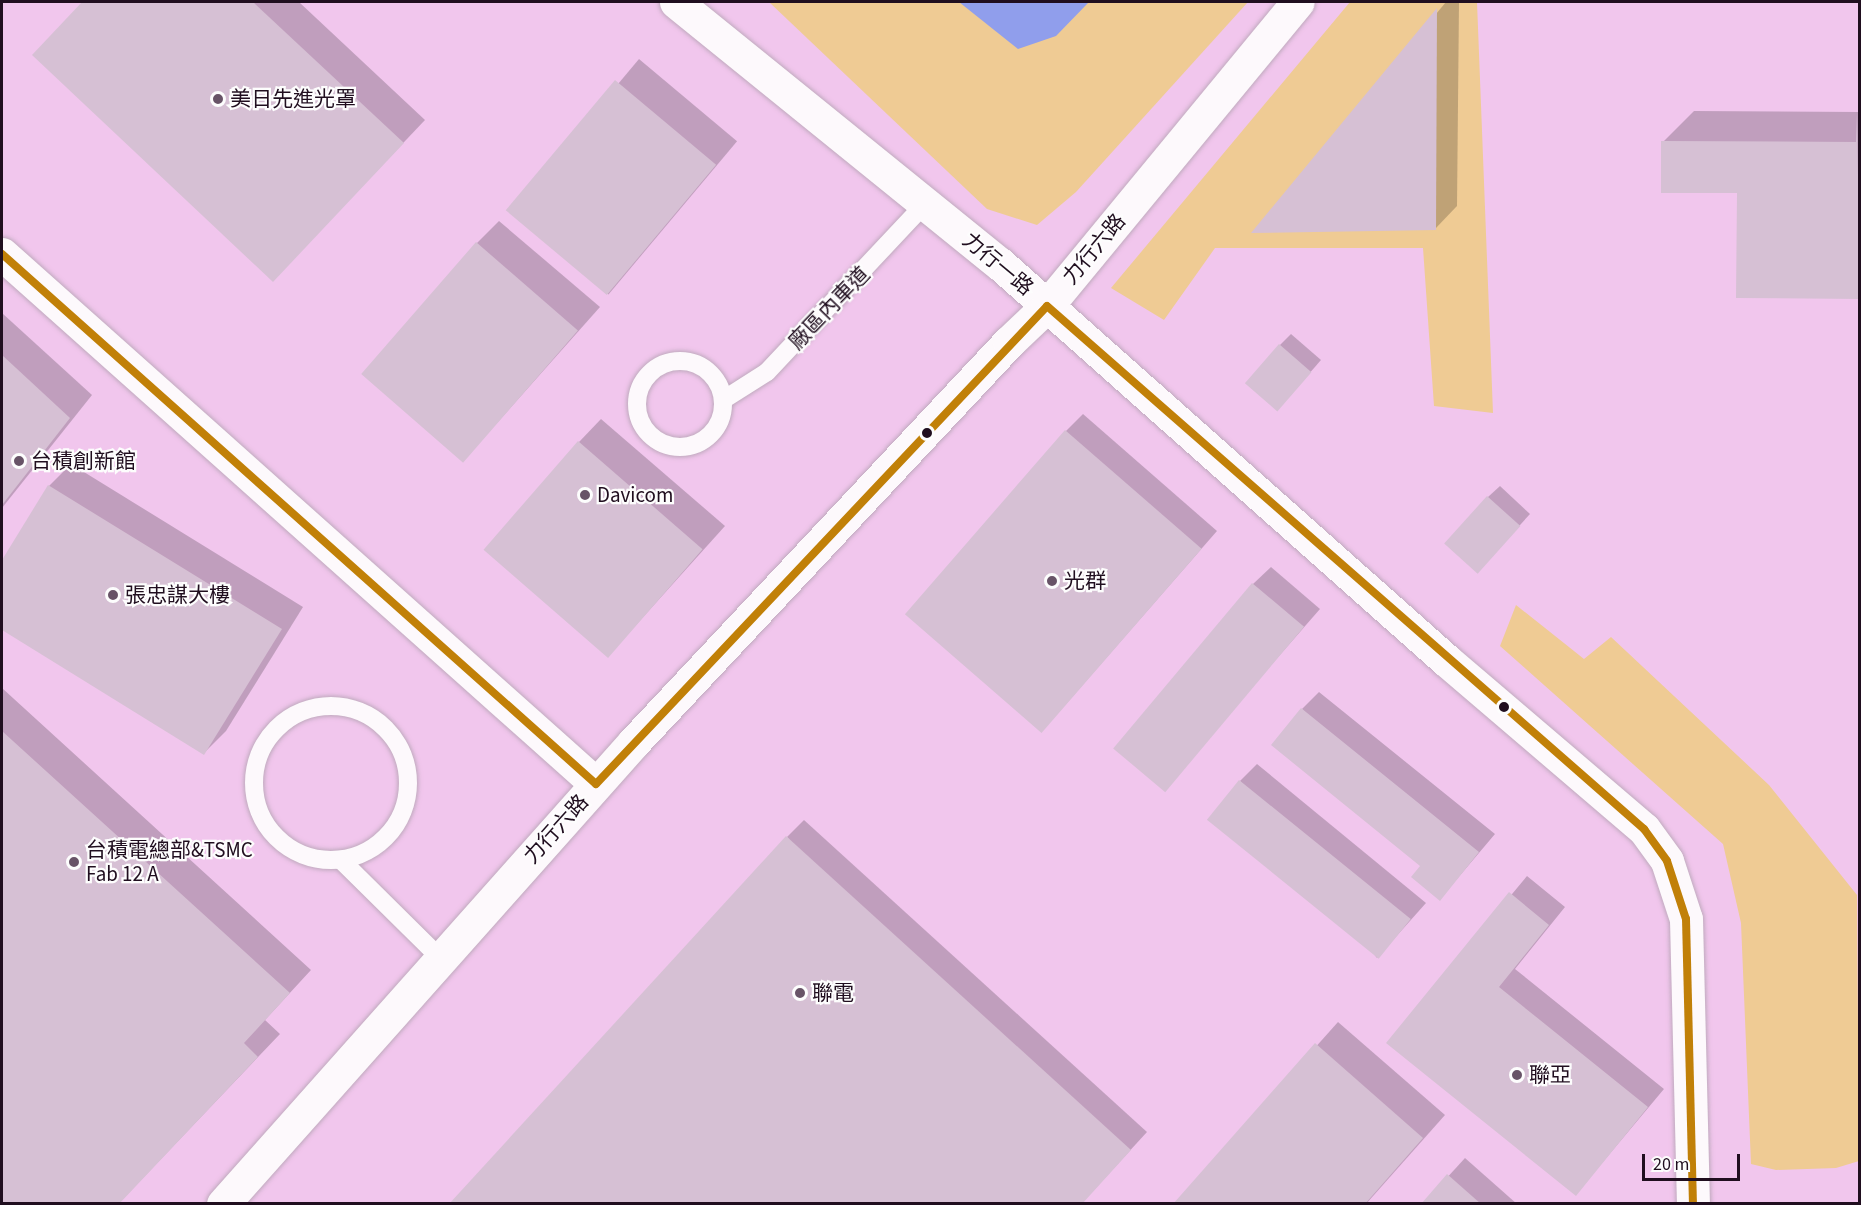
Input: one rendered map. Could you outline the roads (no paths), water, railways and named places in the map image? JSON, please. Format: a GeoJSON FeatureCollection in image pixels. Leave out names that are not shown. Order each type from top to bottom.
{"type":"FeatureCollection","features":[{"type":"Feature","properties":{"kind":"street","name":"力行一路"},"geometry":{"type":"LineString","coordinates":[[676,2],[1047,306],[1644,829],[1667,861],[1686,919],[1693,1203]]}},
{"type":"Feature","properties":{"kind":"street","name":"力行六路"},"geometry":{"type":"LineString","coordinates":[[223,1203],[596,784],[1009,342],[1047,306],[1298,2]]}},
{"type":"Feature","properties":{"kind":"street"},"geometry":{"type":"LineString","coordinates":[[2,254],[596,784]]}},
{"type":"Feature","properties":{"kind":"lane","name":"廠區內車道"},"geometry":{"type":"LineString","coordinates":[[723,400],[767,372],[925,204]]}},
{"type":"Feature","properties":{"kind":"lane"},"geometry":{"type":"LineString","coordinates":[[684,361],[705,368],[720,385],[723,400],[724,408],[716,429],[699,444],[676,448],[655,441],[640,423],[636,401],[644,379],[661,365],[684,361]]}},
{"type":"Feature","properties":{"kind":"lane"},"geometry":{"type":"LineString","coordinates":[[341,860],[365,853],[379,843],[401,818],[408,794],[408,770],[400,746],[384,726],[363,712],[339,705],[314,707],[290,716],[270,733],[257,756],[253,782],[256,808],[270,831],[289,849],[314,859],[341,860],[441,958]]}},
{"type":"Feature","properties":{"kind":"water"},"geometry":{"type":"Polygon","coordinates":[[[959,2],[1089,2],[1056,36],[1018,49],[959,2]]]}},
{"type":"Feature","properties":{"kind":"place","name":"美日先進光罩"},"geometry":{"type":"Point","coordinates":[218,99]}},
{"type":"Feature","properties":{"kind":"place","name":"台積創新館"},"geometry":{"type":"Point","coordinates":[19,461]}},
{"type":"Feature","properties":{"kind":"place","name":"Davicom"},"geometry":{"type":"Point","coordinates":[585,495]}},
{"type":"Feature","properties":{"kind":"place","name":"光群"},"geometry":{"type":"Point","coordinates":[1052,581]}},
{"type":"Feature","properties":{"kind":"place","name":"張忠謀大樓"},"geometry":{"type":"Point","coordinates":[113,595]}},
{"type":"Feature","properties":{"kind":"place","name":"台積電總部&TSMC Fab 12 A"},"geometry":{"type":"Point","coordinates":[74,862]}},
{"type":"Feature","properties":{"kind":"place","name":"聯電"},"geometry":{"type":"Point","coordinates":[800,993]}},
{"type":"Feature","properties":{"kind":"place","name":"聯亞"},"geometry":{"type":"Point","coordinates":[1517,1075]}}]}
